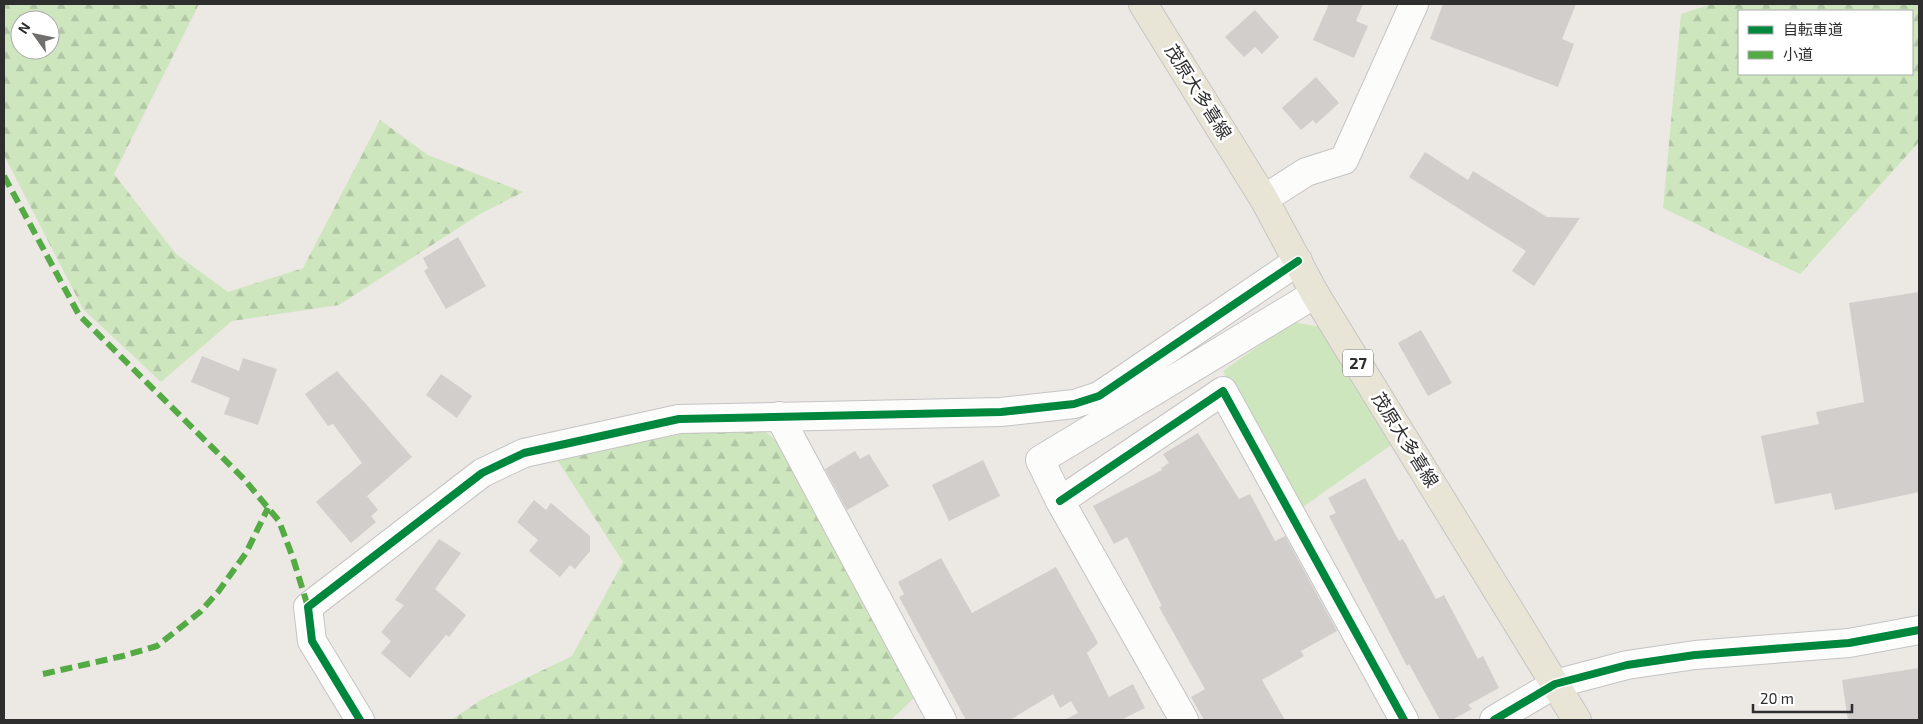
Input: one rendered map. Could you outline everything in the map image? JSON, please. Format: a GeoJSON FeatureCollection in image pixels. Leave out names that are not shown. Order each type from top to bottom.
{"type":"FeatureCollection","features":[{"type":"Feature","properties":{"kind":"main road","name":"茂原大多喜線"},"geometry":{"type":"LineString","coordinates":[[1143,4],[1264,199],[1315,294],[1577,720]]}},
{"type":"Feature","properties":{"kind":"street"},"geometry":{"type":"LineString","coordinates":[[1264,199],[1306,172],[1344,160],[1414,4]]}},
{"type":"Feature","properties":{"kind":"street"},"geometry":{"type":"LineString","coordinates":[[360,720],[312,641],[308,607],[482,473],[524,453],[680,419],[1002,412],[1074,404],[1100,396],[1298,261]]}},
{"type":"Feature","properties":{"kind":"street"},"geometry":{"type":"LineString","coordinates":[[1184,720],[1060,502],[1040,460],[1315,294]]}},
{"type":"Feature","properties":{"kind":"street"},"geometry":{"type":"LineString","coordinates":[[1060,502],[1223,391],[1404,720]]}},
{"type":"Feature","properties":{"kind":"street"},"geometry":{"type":"LineString","coordinates":[[779,416],[942,720]]}},
{"type":"Feature","properties":{"kind":"street"},"geometry":{"type":"LineString","coordinates":[[1494,720],[1555,684],[1627,665],[1695,655],[1849,644],[1919,630]]}},
{"type":"Feature","properties":{"kind":"green space"},"geometry":{"type":"Polygon","coordinates":[[[4,4],[199,4],[114,174],[176,254],[228,292],[303,268],[380,120],[428,155],[523,192],[480,214],[339,305],[232,321],[161,382],[83,309],[4,155],[4,4]]]}},
{"type":"Feature","properties":{"kind":"green space"},"geometry":{"type":"Polygon","coordinates":[[[1712,4],[1919,4],[1919,142],[1800,274],[1663,208],[1681,14],[1712,4]]]}},
{"type":"Feature","properties":{"kind":"green space"},"geometry":{"type":"Polygon","coordinates":[[[1293,322],[1321,327],[1391,445],[1300,509],[1223,371],[1293,322]]]}},
{"type":"Feature","properties":{"kind":"green space"},"geometry":{"type":"Polygon","coordinates":[[[758,426],[778,442],[915,697],[891,720],[451,720],[481,700],[572,656],[623,562],[558,461],[630,443],[710,428],[758,426]]]}},
{"type":"Feature","properties":{"kind":"building"},"geometry":{"type":"Polygon","coordinates":[[[1329,4],[1363,4],[1356,21],[1368,26],[1354,58],[1313,40],[1329,4]]]}},
{"type":"Feature","properties":{"kind":"building"},"geometry":{"type":"Polygon","coordinates":[[[1443,4],[1576,4],[1562,39],[1574,44],[1558,87],[1430,39],[1443,4]]]}},
{"type":"Feature","properties":{"kind":"building"},"geometry":{"type":"Polygon","coordinates":[[[1255,10],[1279,37],[1262,54],[1255,47],[1244,57],[1225,37],[1255,10]]]}},
{"type":"Feature","properties":{"kind":"building"},"geometry":{"type":"Polygon","coordinates":[[[1316,77],[1339,103],[1316,124],[1313,120],[1301,130],[1282,108],[1316,77]]]}},
{"type":"Feature","properties":{"kind":"building"},"geometry":{"type":"Polygon","coordinates":[[[1425,152],[1468,180],[1473,171],[1547,217],[1580,218],[1534,286],[1512,271],[1526,251],[1409,177],[1425,152]]]}},
{"type":"Feature","properties":{"kind":"building"},"geometry":{"type":"Polygon","coordinates":[[[458,237],[486,286],[446,309],[424,271],[428,268],[423,258],[458,237]]]}},
{"type":"Feature","properties":{"kind":"building"},"geometry":{"type":"Polygon","coordinates":[[[1919,292],[1919,492],[1835,510],[1831,493],[1775,504],[1761,436],[1819,424],[1816,412],[1864,402],[1849,303],[1919,292]]]}},
{"type":"Feature","properties":{"kind":"building"},"geometry":{"type":"Polygon","coordinates":[[[1421,330],[1452,383],[1428,396],[1398,343],[1421,330]]]}},
{"type":"Feature","properties":{"kind":"building"},"geometry":{"type":"Polygon","coordinates":[[[202,356],[239,371],[243,358],[277,369],[258,425],[224,414],[230,398],[191,382],[202,356]]]}},
{"type":"Feature","properties":{"kind":"building"},"geometry":{"type":"Polygon","coordinates":[[[337,371],[412,457],[367,496],[378,510],[371,516],[376,522],[351,543],[316,502],[362,463],[333,424],[328,426],[305,394],[337,371]]]}},
{"type":"Feature","properties":{"kind":"building"},"geometry":{"type":"Polygon","coordinates":[[[441,374],[472,396],[457,418],[426,395],[441,374]]]}},
{"type":"Feature","properties":{"kind":"building"},"geometry":{"type":"Polygon","coordinates":[[[1198,433],[1239,499],[1250,494],[1275,541],[1285,536],[1337,631],[1301,651],[1304,656],[1262,680],[1285,720],[1204,720],[1191,697],[1205,689],[1159,607],[1162,606],[1127,537],[1114,544],[1093,506],[1162,470],[1161,468],[1169,463],[1163,454],[1198,433]]]}},
{"type":"Feature","properties":{"kind":"building"},"geometry":{"type":"Polygon","coordinates":[[[855,451],[860,459],[869,454],[889,486],[847,510],[825,469],[855,451]]]}},
{"type":"Feature","properties":{"kind":"building"},"geometry":{"type":"Polygon","coordinates":[[[983,460],[1000,496],[949,521],[932,485],[983,460]]]}},
{"type":"Feature","properties":{"kind":"building"},"geometry":{"type":"Polygon","coordinates":[[[1365,478],[1399,541],[1403,539],[1436,599],[1444,595],[1478,659],[1483,656],[1499,688],[1468,705],[1472,709],[1452,720],[1440,720],[1409,664],[1407,666],[1329,516],[1336,513],[1328,498],[1365,478]]]}},
{"type":"Feature","properties":{"kind":"building"},"geometry":{"type":"Polygon","coordinates":[[[534,500],[546,510],[551,503],[590,536],[590,551],[575,569],[570,565],[560,577],[529,551],[538,540],[517,522],[534,500]]]}},
{"type":"Feature","properties":{"kind":"building"},"geometry":{"type":"Polygon","coordinates":[[[439,539],[461,553],[435,589],[466,615],[449,637],[446,635],[410,678],[381,653],[391,641],[381,632],[404,605],[395,600],[439,539]]]}},
{"type":"Feature","properties":{"kind":"building"},"geometry":{"type":"Polygon","coordinates":[[[941,558],[972,613],[1056,567],[1098,643],[1087,653],[1109,697],[1133,684],[1145,708],[1121,720],[1064,720],[1078,713],[1071,701],[1060,708],[1053,694],[1010,720],[966,720],[899,597],[904,594],[898,582],[941,558]]]}},
{"type":"Feature","properties":{"kind":"building"},"geometry":{"type":"Polygon","coordinates":[[[1919,668],[1919,720],[1848,720],[1842,680],[1919,668]]]}},
{"type":"Feature","properties":{"kind":"marked path"},"geometry":{"type":"LineString","coordinates":[[4,176],[79,315],[244,479],[279,521],[308,607]]}},
{"type":"Feature","properties":{"kind":"marked path"},"geometry":{"type":"LineString","coordinates":[[43,674],[123,656],[157,646],[200,612],[218,592],[246,553],[268,508]]}},
{"type":"Feature","properties":{"kind":"cycle path"},"geometry":{"type":"LineString","coordinates":[[360,720],[312,641],[308,607],[482,473],[524,453],[679,419],[1001,412],[1074,404],[1099,396],[1298,261]]}},
{"type":"Feature","properties":{"kind":"cycle path"},"geometry":{"type":"LineString","coordinates":[[1060,501],[1223,391],[1404,720]]}},
{"type":"Feature","properties":{"kind":"cycle path"},"geometry":{"type":"LineString","coordinates":[[1494,720],[1555,684],[1627,665],[1695,655],[1849,643],[1919,630]]}}]}
